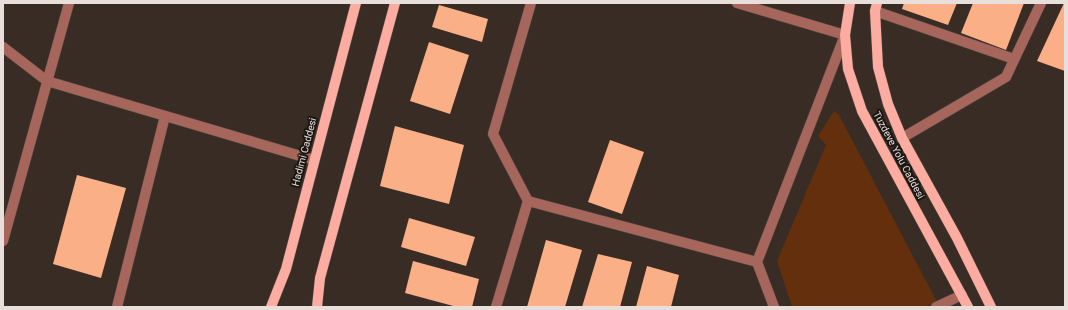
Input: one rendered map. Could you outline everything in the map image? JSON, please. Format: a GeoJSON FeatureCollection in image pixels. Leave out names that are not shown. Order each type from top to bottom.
{"type":"FeatureCollection","features":[{"type":"Feature","properties":{"kind":"main road","name":"Hadimi Caddesi"},"geometry":{"type":"LineString","coordinates":[[271,307],[286,269],[356,3]]}},
{"type":"Feature","properties":{"kind":"main road"},"geometry":{"type":"LineString","coordinates":[[317,307],[320,278],[395,3]]}},
{"type":"Feature","properties":{"kind":"main road","name":"Tuzdeve Yolu Caddesi"},"geometry":{"type":"LineString","coordinates":[[850,3],[845,35],[848,69],[862,111],[968,307]]}},
{"type":"Feature","properties":{"kind":"main road","name":"Tuzdeve Yolu Caddesi"},"geometry":{"type":"LineString","coordinates":[[876,7],[878,67],[888,104],[902,138],[991,307]]}},
{"type":"Feature","properties":{"kind":"street"},"geometry":{"type":"LineString","coordinates":[[3,241],[69,3]]}},
{"type":"Feature","properties":{"kind":"street"},"geometry":{"type":"LineString","coordinates":[[496,307],[528,201],[493,134],[531,3]]}},
{"type":"Feature","properties":{"kind":"street"},"geometry":{"type":"LineString","coordinates":[[736,3],[845,35],[757,262],[774,307]]}},
{"type":"Feature","properties":{"kind":"street"},"geometry":{"type":"LineString","coordinates":[[902,138],[1006,77],[1042,3]]}},
{"type":"Feature","properties":{"kind":"street"},"geometry":{"type":"LineString","coordinates":[[876,7],[1014,59]]}},
{"type":"Feature","properties":{"kind":"street"},"geometry":{"type":"LineString","coordinates":[[3,47],[47,81],[314,160]]}},
{"type":"Feature","properties":{"kind":"street"},"geometry":{"type":"LineString","coordinates":[[117,307],[165,116]]}},
{"type":"Feature","properties":{"kind":"street"},"geometry":{"type":"LineString","coordinates":[[528,201],[757,262]]}},
{"type":"Feature","properties":{"kind":"street"},"geometry":{"type":"LineString","coordinates":[[936,307],[962,295]]}},
{"type":"Feature","properties":{"kind":"shaded area"},"geometry":{"type":"Polygon","coordinates":[[[834,111],[839,115],[937,302],[924,307],[792,307],[777,261],[826,145],[818,136],[834,111]]]}},
{"type":"Feature","properties":{"kind":"building"},"geometry":{"type":"Polygon","coordinates":[[[904,3],[957,3],[948,25],[902,9],[904,3]]]}},
{"type":"Feature","properties":{"kind":"building"},"geometry":{"type":"Polygon","coordinates":[[[973,3],[1024,3],[1006,50],[961,33],[973,3]]]}},
{"type":"Feature","properties":{"kind":"building"},"geometry":{"type":"Polygon","coordinates":[[[1065,3],[1065,71],[1037,61],[1065,3]]]}},
{"type":"Feature","properties":{"kind":"building"},"geometry":{"type":"Polygon","coordinates":[[[439,5],[488,19],[482,42],[432,27],[439,5]]]}},
{"type":"Feature","properties":{"kind":"building"},"geometry":{"type":"Polygon","coordinates":[[[429,42],[469,55],[450,114],[410,101],[429,42]]]}},
{"type":"Feature","properties":{"kind":"building"},"geometry":{"type":"Polygon","coordinates":[[[395,126],[464,145],[449,204],[380,186],[395,126]]]}},
{"type":"Feature","properties":{"kind":"building"},"geometry":{"type":"Polygon","coordinates":[[[610,140],[644,152],[622,214],[588,202],[610,140]]]}},
{"type":"Feature","properties":{"kind":"building"},"geometry":{"type":"Polygon","coordinates":[[[77,175],[126,188],[101,278],[53,264],[77,175]]]}},
{"type":"Feature","properties":{"kind":"building"},"geometry":{"type":"Polygon","coordinates":[[[409,218],[475,237],[466,266],[401,247],[409,218]]]}},
{"type":"Feature","properties":{"kind":"building"},"geometry":{"type":"Polygon","coordinates":[[[546,240],[582,250],[565,307],[527,307],[546,240]]]}},
{"type":"Feature","properties":{"kind":"building"},"geometry":{"type":"Polygon","coordinates":[[[598,254],[632,262],[620,307],[582,307],[598,254]]]}},
{"type":"Feature","properties":{"kind":"building"},"geometry":{"type":"Polygon","coordinates":[[[413,261],[479,279],[472,307],[457,307],[405,293],[413,261]]]}},
{"type":"Feature","properties":{"kind":"building"},"geometry":{"type":"Polygon","coordinates":[[[647,266],[679,275],[671,307],[636,307],[647,266]]]}}]}
